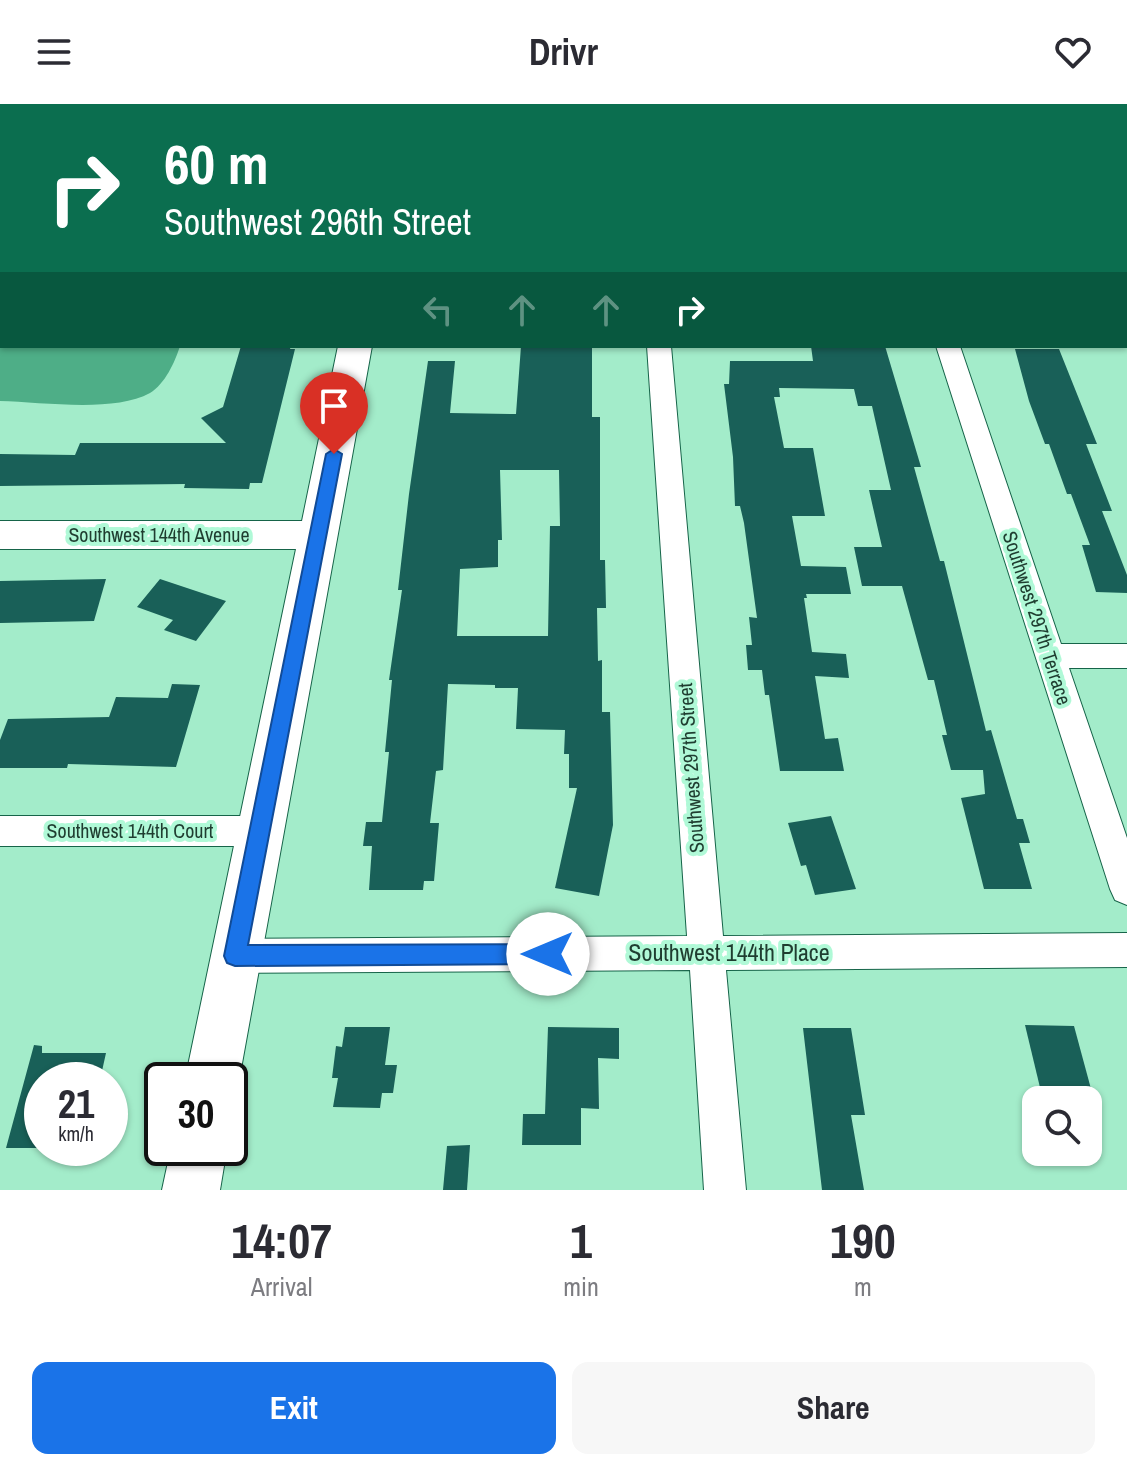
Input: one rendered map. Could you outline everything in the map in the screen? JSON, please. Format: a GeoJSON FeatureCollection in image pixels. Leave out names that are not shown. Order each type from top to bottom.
{"type":"FeatureCollection","features":[{"type":"Feature","properties":{"kind":"street"},"geometry":{"type":"LineString","coordinates":[[215,1062],[355,348]]}},
{"type":"Feature","properties":{"kind":"street","name":"Southwest 297th Street"},"geometry":{"type":"LineString","coordinates":[[659,348],[725,1190]]}},
{"type":"Feature","properties":{"kind":"street","name":"Southwest 297th Terrace"},"geometry":{"type":"LineString","coordinates":[[949,348],[1127,889]]}},
{"type":"Feature","properties":{"kind":"street","name":"Southwest 144th Avenue"},"geometry":{"type":"LineString","coordinates":[[0,535],[318,535]]}},
{"type":"Feature","properties":{"kind":"street"},"geometry":{"type":"LineString","coordinates":[[1049,656],[1127,656]]}},
{"type":"Feature","properties":{"kind":"street","name":"Southwest 144th Court"},"geometry":{"type":"LineString","coordinates":[[0,831],[259,831]]}},
{"type":"Feature","properties":{"kind":"street","name":"Southwest 144th Place"},"geometry":{"type":"LineString","coordinates":[[235,956],[1127,950]]}},
{"type":"Feature","properties":{"kind":"street"},"geometry":{"type":"LineString","coordinates":[[191,1190],[196,1166]]}},
{"type":"Feature","properties":{"kind":"shaded area"},"geometry":{"type":"Polygon","coordinates":[[[0,348],[179,348],[165,378],[150,393],[135,399],[98,405],[0,401],[0,348]]]}},
{"type":"Feature","properties":{"kind":"building"},"geometry":{"type":"Polygon","coordinates":[[[240,348],[295,349],[262,483],[250,483],[249,489],[184,488],[185,484],[0,486],[0,454],[75,455],[80,443],[226,443],[201,418],[223,407],[240,348]]]}},
{"type":"Feature","properties":{"kind":"building"},"geometry":{"type":"Polygon","coordinates":[[[521,348],[592,348],[592,417],[600,417],[600,560],[605,560],[606,608],[597,608],[598,661],[602,660],[602,712],[610,712],[613,825],[599,896],[555,888],[577,788],[569,788],[569,754],[564,754],[565,730],[516,729],[518,688],[495,688],[495,685],[448,684],[443,770],[436,771],[430,823],[439,823],[434,881],[424,881],[423,890],[369,890],[372,846],[363,846],[366,822],[382,822],[389,752],[385,752],[392,680],[389,680],[402,590],[398,590],[409,494],[428,361],[455,361],[450,413],[516,414],[521,348]],[[500,470],[502,540],[498,540],[498,567],[460,569],[457,636],[548,636],[550,526],[560,526],[559,470],[500,470]]]}},
{"type":"Feature","properties":{"kind":"building"},"geometry":{"type":"Polygon","coordinates":[[[811,348],[886,348],[921,467],[914,467],[940,561],[944,561],[986,731],[991,730],[1017,819],[1023,819],[1030,843],[1019,843],[1032,889],[984,889],[961,798],[985,794],[983,770],[951,770],[942,735],[947,735],[934,680],[928,680],[902,586],[862,586],[854,547],[882,547],[869,490],[891,490],[872,406],[858,406],[854,389],[779,388],[780,397],[774,397],[784,448],[813,448],[825,516],[792,516],[801,566],[846,567],[851,594],[806,594],[807,598],[804,598],[812,652],[846,654],[849,678],[815,676],[825,739],[838,738],[844,771],[780,771],[769,695],[765,695],[762,670],[748,670],[746,645],[752,645],[749,617],[757,618],[744,523],[740,506],[735,506],[733,457],[724,384],[729,384],[730,361],[813,361],[811,348]]]}},
{"type":"Feature","properties":{"kind":"building"},"geometry":{"type":"Polygon","coordinates":[[[1015,349],[1059,349],[1097,444],[1086,444],[1112,511],[1102,511],[1127,575],[1127,593],[1096,592],[1082,545],[1090,545],[1049,444],[1045,444],[1015,349]]]}},
{"type":"Feature","properties":{"kind":"building"},"geometry":{"type":"Polygon","coordinates":[[[106,579],[94,621],[0,623],[0,581],[106,579]]]}},
{"type":"Feature","properties":{"kind":"building"},"geometry":{"type":"Polygon","coordinates":[[[160,579],[226,601],[196,641],[164,630],[173,620],[137,607],[160,579]]]}},
{"type":"Feature","properties":{"kind":"building"},"geometry":{"type":"Polygon","coordinates":[[[172,684],[200,685],[176,767],[68,764],[67,768],[0,768],[0,740],[8,719],[109,717],[116,697],[168,698],[172,684]]]}},
{"type":"Feature","properties":{"kind":"building"},"geometry":{"type":"Polygon","coordinates":[[[831,816],[856,889],[815,895],[806,865],[801,866],[788,823],[831,816]]]}},
{"type":"Feature","properties":{"kind":"building"},"geometry":{"type":"Polygon","coordinates":[[[1025,1025],[1074,1026],[1090,1086],[1040,1086],[1025,1025]]]}},
{"type":"Feature","properties":{"kind":"building"},"geometry":{"type":"Polygon","coordinates":[[[345,1027],[390,1027],[385,1065],[397,1065],[393,1093],[382,1093],[380,1108],[333,1107],[338,1078],[332,1078],[336,1046],[342,1047],[345,1027]]]}},
{"type":"Feature","properties":{"kind":"building"},"geometry":{"type":"Polygon","coordinates":[[[548,1027],[619,1028],[619,1059],[598,1058],[599,1109],[581,1108],[581,1145],[522,1145],[523,1114],[545,1114],[548,1027]]]}},
{"type":"Feature","properties":{"kind":"building"},"geometry":{"type":"Polygon","coordinates":[[[803,1028],[851,1028],[865,1115],[851,1115],[864,1190],[822,1190],[803,1028]]]}},
{"type":"Feature","properties":{"kind":"building"},"geometry":{"type":"Polygon","coordinates":[[[34,1045],[42,1046],[42,1053],[106,1053],[104,1062],[29,1062],[34,1045]]]}},
{"type":"Feature","properties":{"kind":"building"},"geometry":{"type":"Polygon","coordinates":[[[24,1082],[24,1148],[6,1148],[24,1082]]]}},
{"type":"Feature","properties":{"kind":"building"},"geometry":{"type":"Polygon","coordinates":[[[470,1145],[467,1190],[443,1190],[447,1146],[470,1145]]]}},
{"type":"Feature","properties":{"kind":"route"},"geometry":{"type":"LineString","coordinates":[[334,454],[235,956],[548,954]]}}]}
